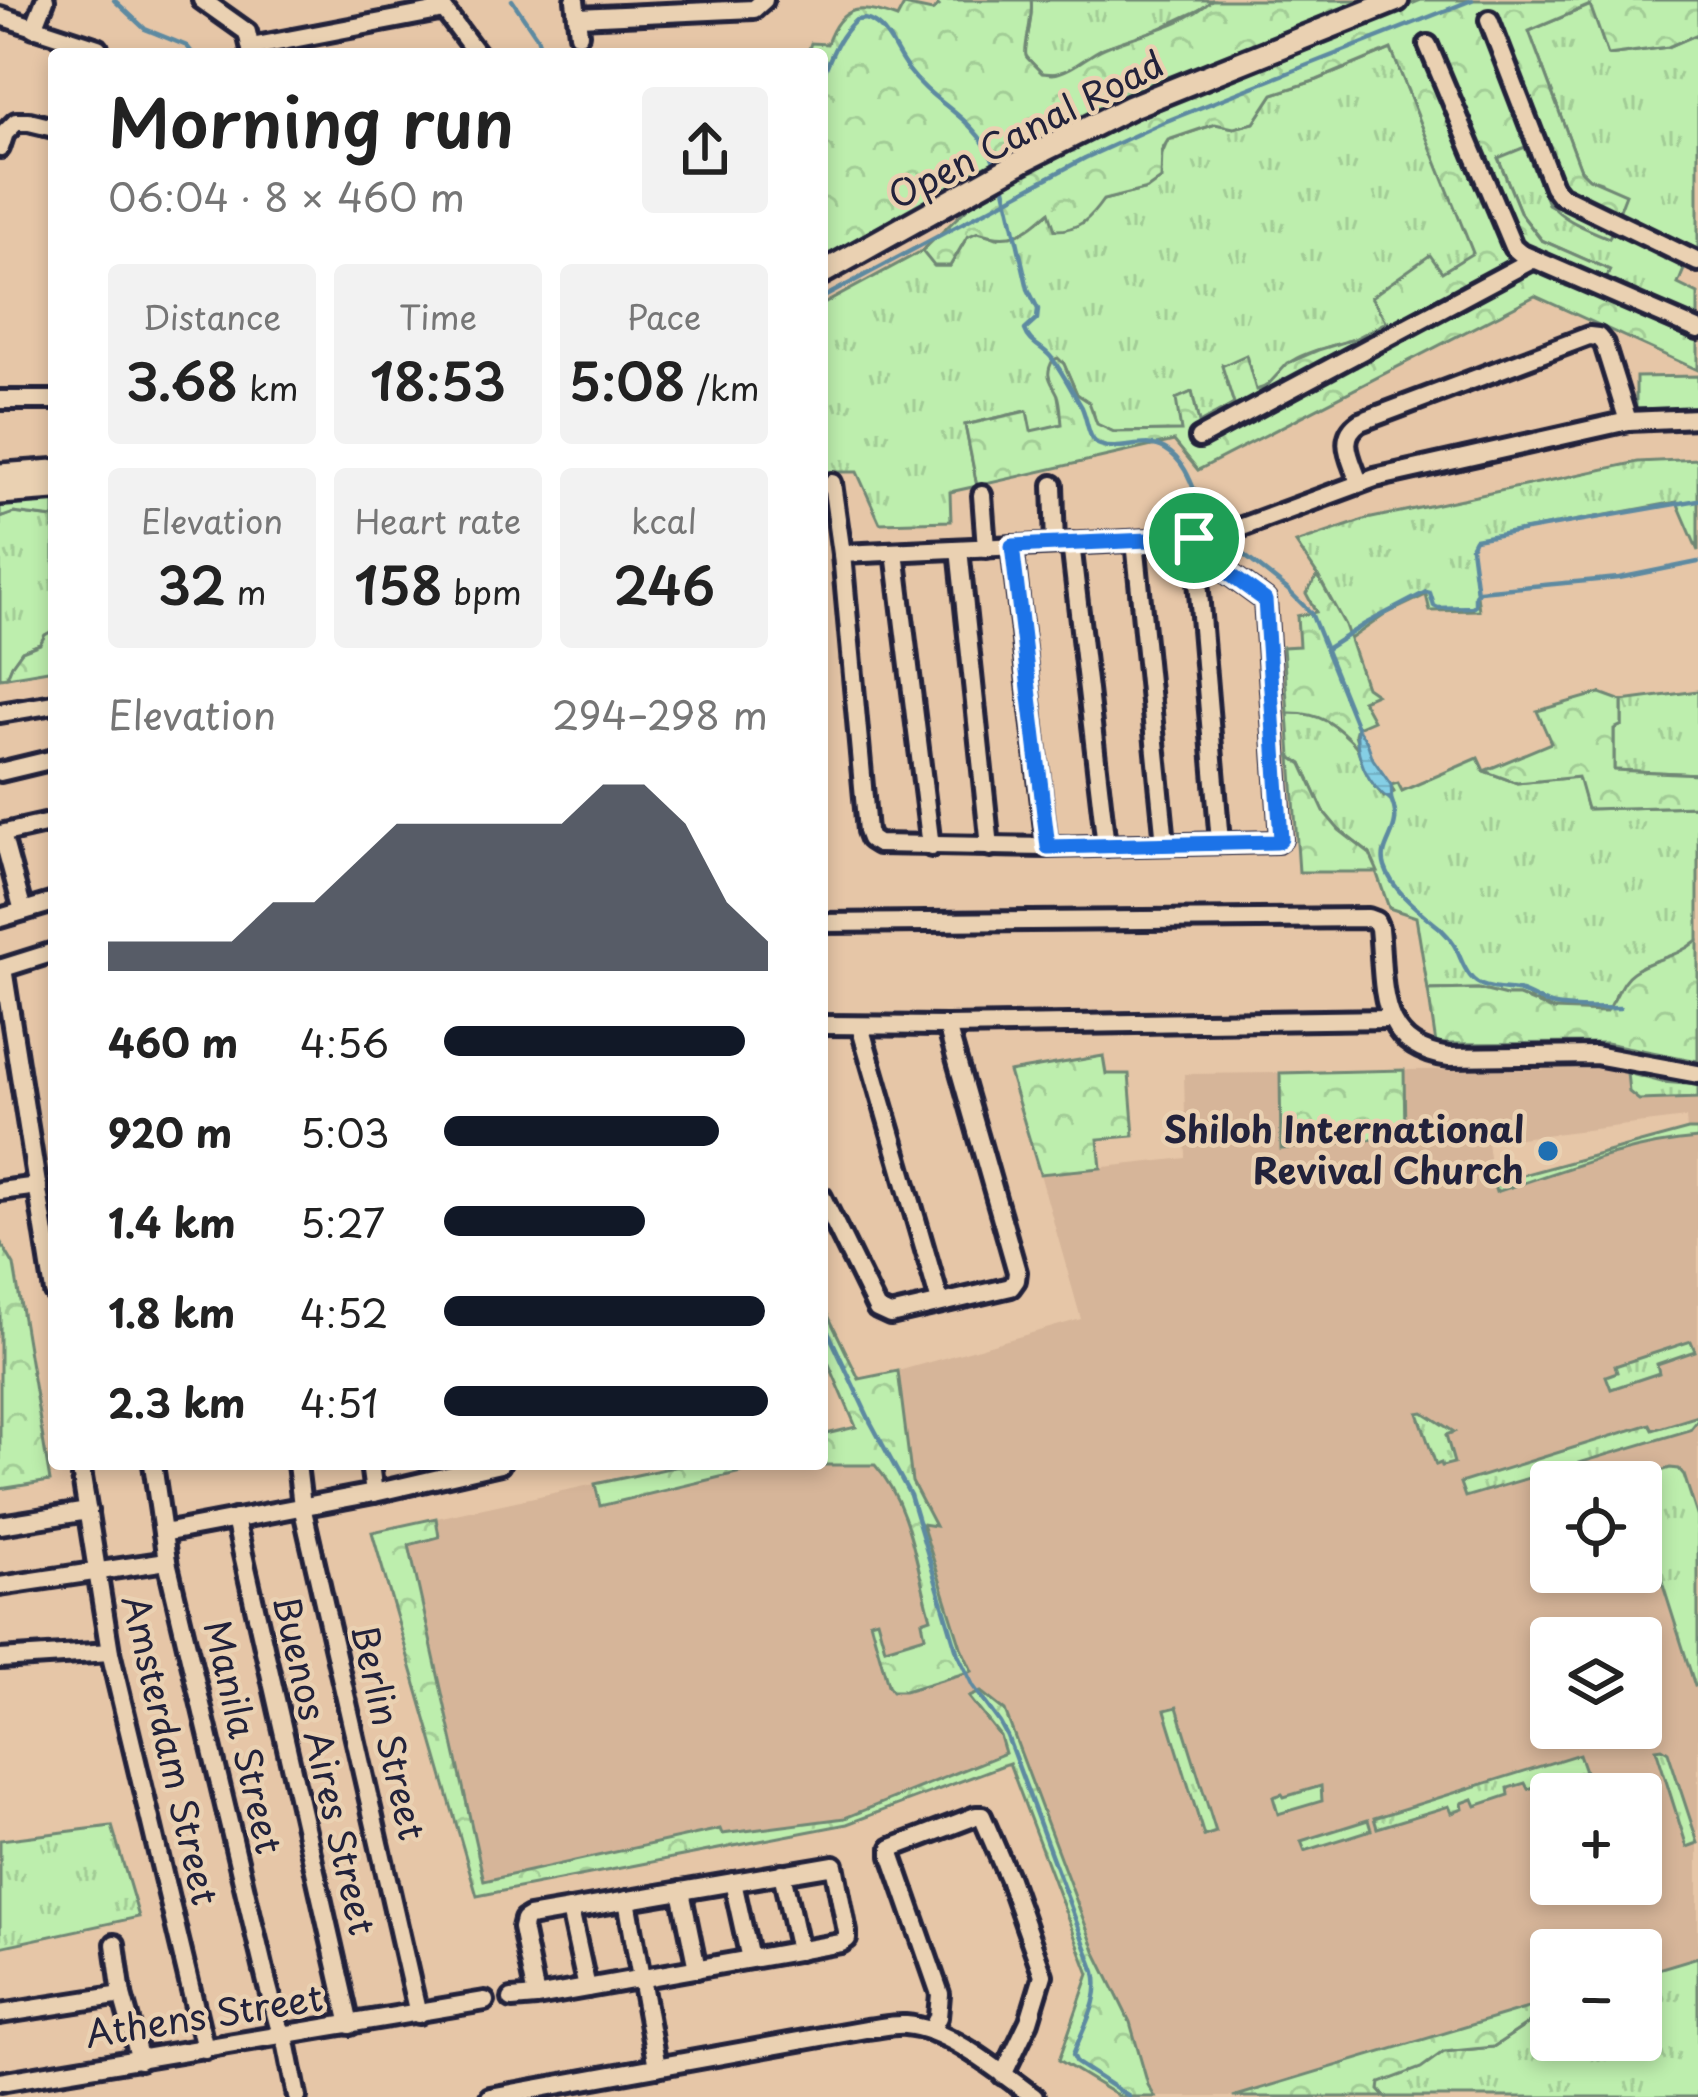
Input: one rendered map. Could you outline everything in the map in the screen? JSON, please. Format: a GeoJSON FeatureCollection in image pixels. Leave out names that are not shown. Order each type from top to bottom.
{"type":"FeatureCollection","features":[{"type":"Feature","properties":{"kind":"main road","name":"Open Canal Road"},"geometry":{"type":"LineString","coordinates":[[828,270],[1130,107],[1397,0]]}},
{"type":"Feature","properties":{"kind":"main road"},"geometry":{"type":"LineString","coordinates":[[0,475],[48,471]]}},
{"type":"Feature","properties":{"kind":"main road"},"geometry":{"type":"LineString","coordinates":[[0,494],[48,490]]}},
{"type":"Feature","properties":{"kind":"street"},"geometry":{"type":"LineString","coordinates":[[34,28],[45,0]]}},
{"type":"Feature","properties":{"kind":"street"},"geometry":{"type":"LineString","coordinates":[[202,0],[247,32],[251,48]]}},
{"type":"Feature","properties":{"kind":"street"},"geometry":{"type":"LineString","coordinates":[[577,17],[754,9],[764,0]]}},
{"type":"Feature","properties":{"kind":"street"},"geometry":{"type":"LineString","coordinates":[[260,48],[440,5],[472,48]]}},
{"type":"Feature","properties":{"kind":"street"},"geometry":{"type":"LineString","coordinates":[[0,16],[89,48]]}},
{"type":"Feature","properties":{"kind":"street"},"geometry":{"type":"LineString","coordinates":[[1489,20],[1560,195],[1698,262]]}},
{"type":"Feature","properties":{"kind":"street"},"geometry":{"type":"LineString","coordinates":[[1428,45],[1508,239],[1520,253],[1698,330]]}},
{"type":"Feature","properties":{"kind":"street"},"geometry":{"type":"LineString","coordinates":[[0,148],[5,133],[16,122],[48,127]]}},
{"type":"Feature","properties":{"kind":"street"},"geometry":{"type":"LineString","coordinates":[[1199,438],[1534,259]]}},
{"type":"Feature","properties":{"kind":"street"},"geometry":{"type":"LineString","coordinates":[[1359,483],[1346,442],[1354,426],[1589,336],[1604,344],[1628,421]]}},
{"type":"Feature","properties":{"kind":"street"},"geometry":{"type":"LineString","coordinates":[[0,400],[48,400]]}},
{"type":"Feature","properties":{"kind":"street"},"geometry":{"type":"LineString","coordinates":[[842,554],[1135,541],[1195,543],[1359,483],[1628,421],[1698,418]]}},
{"type":"Feature","properties":{"kind":"street"},"geometry":{"type":"LineString","coordinates":[[832,483],[867,831],[878,844],[1048,847],[1277,842],[1282,834],[1265,600],[1195,543]]}},
{"type":"Feature","properties":{"kind":"street"},"geometry":{"type":"LineString","coordinates":[[1053,485],[1106,845]]}},
{"type":"Feature","properties":{"kind":"street"},"geometry":{"type":"LineString","coordinates":[[982,495],[986,548]]}},
{"type":"Feature","properties":{"kind":"street"},"geometry":{"type":"LineString","coordinates":[[1135,541],[1165,843]]}},
{"type":"Feature","properties":{"kind":"street"},"geometry":{"type":"LineString","coordinates":[[1195,543],[1220,842]]}},
{"type":"Feature","properties":{"kind":"street"},"geometry":{"type":"LineString","coordinates":[[1012,546],[1048,847]]}},
{"type":"Feature","properties":{"kind":"street"},"geometry":{"type":"LineString","coordinates":[[959,549],[990,847]]}},
{"type":"Feature","properties":{"kind":"street"},"geometry":{"type":"LineString","coordinates":[[895,552],[931,847]]}},
{"type":"Feature","properties":{"kind":"street"},"geometry":{"type":"LineString","coordinates":[[0,713],[48,705]]}},
{"type":"Feature","properties":{"kind":"street"},"geometry":{"type":"LineString","coordinates":[[0,772],[48,760]]}},
{"type":"Feature","properties":{"kind":"street"},"geometry":{"type":"LineString","coordinates":[[23,911],[1,834],[48,823]]}},
{"type":"Feature","properties":{"kind":"street"},"geometry":{"type":"LineString","coordinates":[[0,918],[48,904]]}},
{"type":"Feature","properties":{"kind":"street"},"geometry":{"type":"LineString","coordinates":[[828,923],[1368,918],[1379,928],[1389,1019],[1406,1040],[1437,1055],[1595,1055],[1698,1074]]}},
{"type":"Feature","properties":{"kind":"street"},"geometry":{"type":"LineString","coordinates":[[48,954],[2,969],[7,1043],[48,1252]]}},
{"type":"Feature","properties":{"kind":"street"},"geometry":{"type":"LineString","coordinates":[[828,1025],[1389,1019]]}},
{"type":"Feature","properties":{"kind":"street"},"geometry":{"type":"LineString","coordinates":[[860,1026],[940,1302]]}},
{"type":"Feature","properties":{"kind":"street"},"geometry":{"type":"LineString","coordinates":[[828,1209],[877,1309],[890,1315],[1011,1287],[1016,1280],[947,1026]]}},
{"type":"Feature","properties":{"kind":"street"},"geometry":{"type":"LineString","coordinates":[[0,1191],[38,1186]]}},
{"type":"Feature","properties":{"kind":"street","name":"Amsterdam Street"},"geometry":{"type":"LineString","coordinates":[[81,1470],[110,1652],[205,2049]]}},
{"type":"Feature","properties":{"kind":"street","name":"Manila Street"},"geometry":{"type":"LineString","coordinates":[[154,1470],[167,1561],[297,2097]]}},
{"type":"Feature","properties":{"kind":"street","name":"Berlin Street"},"geometry":{"type":"LineString","coordinates":[[298,1470],[418,2014]]}},
{"type":"Feature","properties":{"kind":"street"},"geometry":{"type":"LineString","coordinates":[[371,1470],[374,1493]]}},
{"type":"Feature","properties":{"kind":"street"},"geometry":{"type":"LineString","coordinates":[[163,1533],[474,1470]]}},
{"type":"Feature","properties":{"kind":"street"},"geometry":{"type":"LineString","coordinates":[[0,1526],[88,1511]]}},
{"type":"Feature","properties":{"kind":"street","name":"Buenos Aires Street"},"geometry":{"type":"LineString","coordinates":[[235,1520],[350,2025]]}},
{"type":"Feature","properties":{"kind":"street"},"geometry":{"type":"LineString","coordinates":[[0,1586],[167,1561]]}},
{"type":"Feature","properties":{"kind":"street"},"geometry":{"type":"LineString","coordinates":[[0,1659],[110,1652]]}},
{"type":"Feature","properties":{"kind":"street"},"geometry":{"type":"LineString","coordinates":[[931,2031],[940,1994],[892,1848],[982,1816],[1043,1975],[1024,2034],[1003,2075]]}},
{"type":"Feature","properties":{"kind":"street"},"geometry":{"type":"LineString","coordinates":[[512,1999],[536,1997],[841,1943],[847,1939],[835,1868],[830,1863],[529,1917],[522,1928],[536,1997]]}},
{"type":"Feature","properties":{"kind":"street"},"geometry":{"type":"LineString","coordinates":[[782,1874],[800,1951]]}},
{"type":"Feature","properties":{"kind":"street"},"geometry":{"type":"LineString","coordinates":[[733,1882],[750,1959]]}},
{"type":"Feature","properties":{"kind":"street"},"geometry":{"type":"LineString","coordinates":[[681,1891],[697,1969]]}},
{"type":"Feature","properties":{"kind":"street"},"geometry":{"type":"LineString","coordinates":[[627,1900],[657,2067]]}},
{"type":"Feature","properties":{"kind":"street"},"geometry":{"type":"LineString","coordinates":[[570,1910],[587,1988]]}},
{"type":"Feature","properties":{"kind":"street"},"geometry":{"type":"LineString","coordinates":[[115,1944],[122,1995],[140,2060]]}},
{"type":"Feature","properties":{"kind":"street"},"geometry":{"type":"LineString","coordinates":[[0,2014],[122,1995]]}},
{"type":"Feature","properties":{"kind":"street","name":"Athens Street"},"geometry":{"type":"LineString","coordinates":[[0,2082],[485,2001]]}},
{"type":"Feature","properties":{"kind":"street"},"geometry":{"type":"LineString","coordinates":[[490,2097],[904,2025],[931,2031],[980,2058],[1034,2097]]}},
{"type":"Feature","properties":{"kind":"street","name":"Manila Street"},"geometry":{"type":"LineString","coordinates":[[279,2032],[285,2097]]}},
{"type":"Feature","properties":{"kind":"shaded area"},"geometry":{"type":"Polygon","coordinates":[[[1612,1069],[1662,1082],[1698,1085],[1698,1957],[1662,1968],[1662,1929],[1530,1929],[1530,2007],[1233,2097],[1155,2097],[1130,2022],[1096,1953],[1005,1711],[981,1692],[969,1698],[1000,1736],[1009,1763],[847,1824],[477,1896],[372,1532],[660,1470],[828,1470],[828,1438],[891,1473],[951,1650],[971,1671],[922,1522],[935,1525],[912,1482],[898,1371],[1081,1319],[1040,1174],[1186,1158],[1184,1074],[1280,1073],[1281,1148],[1404,1136],[1404,1070],[1612,1069]],[[1686,1118],[1487,1142],[1492,1182],[1687,1131],[1686,1118]]]}},
{"type":"Feature","properties":{"kind":"green space"},"geometry":{"type":"Polygon","coordinates":[[[933,0],[1031,0],[1026,56],[1042,73],[1051,74],[1104,48],[1174,23],[1212,0],[1368,0],[1084,116],[828,255],[828,48],[809,48],[811,43],[827,44],[839,21],[854,11],[897,18],[904,5],[932,11],[939,6],[933,0]]]}},
{"type":"Feature","properties":{"kind":"green space"},"geometry":{"type":"Polygon","coordinates":[[[1031,0],[1212,0],[1056,74],[1042,73],[1026,56],[1031,0]]]}},
{"type":"Feature","properties":{"kind":"green space"},"geometry":{"type":"Polygon","coordinates":[[[1421,0],[1698,0],[1698,34],[1668,47],[1608,55],[1590,5],[1529,31],[1581,170],[1626,194],[1609,238],[1572,222],[1552,206],[1525,147],[1498,158],[1521,214],[1541,240],[1610,270],[1599,295],[1698,340],[1698,370],[1535,296],[1198,470],[1174,441],[977,486],[965,425],[1027,411],[1031,431],[1062,424],[1059,398],[1049,374],[1053,360],[1064,364],[1097,424],[1114,432],[1181,431],[1176,399],[1192,392],[1199,423],[1234,404],[1222,366],[1246,355],[1256,390],[1265,388],[1288,363],[1387,322],[1371,297],[1430,255],[1442,272],[1473,253],[1391,49],[1273,94],[1254,123],[1234,128],[1215,124],[1168,140],[1162,150],[1161,179],[1147,189],[1103,200],[1077,226],[1055,230],[1049,212],[1017,234],[1000,237],[978,232],[967,237],[950,266],[934,266],[922,251],[976,200],[1074,145],[1421,0]]]}},
{"type":"Feature","properties":{"kind":"green space"},"geometry":{"type":"Polygon","coordinates":[[[1591,5],[1608,55],[1668,47],[1698,34],[1698,255],[1617,217],[1601,182],[1581,170],[1529,31],[1591,5]]]}},
{"type":"Feature","properties":{"kind":"green space"},"geometry":{"type":"Polygon","coordinates":[[[1391,49],[1474,253],[1442,272],[1429,256],[1389,321],[1355,339],[1303,355],[1256,390],[1223,366],[1234,404],[1199,424],[1192,392],[1177,399],[1182,431],[1114,432],[1096,424],[1064,364],[1058,396],[1063,424],[1031,432],[1026,411],[965,425],[977,486],[950,492],[951,521],[880,523],[857,472],[828,472],[828,302],[922,251],[935,266],[950,266],[967,237],[978,231],[997,238],[1049,211],[1083,223],[1103,200],[1147,189],[1168,140],[1216,124],[1234,128],[1254,123],[1273,94],[1391,49]]]}},
{"type":"Feature","properties":{"kind":"green space"},"geometry":{"type":"Polygon","coordinates":[[[1525,146],[1548,204],[1609,237],[1612,229],[1687,262],[1678,284],[1698,294],[1698,320],[1606,278],[1609,270],[1542,240],[1521,214],[1498,157],[1525,146]]]}},
{"type":"Feature","properties":{"kind":"green space"},"geometry":{"type":"Polygon","coordinates":[[[1698,376],[1698,408],[1636,409],[1636,377],[1698,376]]]}},
{"type":"Feature","properties":{"kind":"green space"},"geometry":{"type":"Polygon","coordinates":[[[1698,459],[1698,551],[1677,502],[1475,539],[1471,547],[1479,610],[1430,611],[1426,595],[1350,639],[1296,543],[1367,519],[1638,462],[1698,459]]]}},
{"type":"Feature","properties":{"kind":"green space"},"geometry":{"type":"Polygon","coordinates":[[[48,501],[48,517],[14,513],[0,518],[0,505],[48,501]]]}},
{"type":"Feature","properties":{"kind":"green space"},"geometry":{"type":"Polygon","coordinates":[[[13,513],[48,517],[48,633],[40,644],[22,651],[7,677],[0,678],[0,518],[13,513]]]}},
{"type":"Feature","properties":{"kind":"green space"},"geometry":{"type":"Polygon","coordinates":[[[1318,576],[1345,625],[1366,687],[1376,694],[1362,700],[1373,720],[1357,727],[1359,749],[1328,722],[1288,713],[1283,647],[1299,646],[1297,616],[1316,612],[1306,593],[1318,576]]]}},
{"type":"Feature","properties":{"kind":"green space"},"geometry":{"type":"Polygon","coordinates":[[[45,635],[48,670],[7,677],[22,651],[40,644],[45,635]]]}},
{"type":"Feature","properties":{"kind":"green space"},"geometry":{"type":"Polygon","coordinates":[[[1698,691],[1698,774],[1614,770],[1614,729],[1622,725],[1622,701],[1698,691]]]}},
{"type":"Feature","properties":{"kind":"green space"},"geometry":{"type":"Polygon","coordinates":[[[1600,693],[1622,701],[1622,725],[1614,729],[1614,770],[1698,774],[1698,806],[1587,809],[1578,777],[1517,783],[1484,771],[1551,743],[1537,711],[1600,693]]]}},
{"type":"Feature","properties":{"kind":"green space"},"geometry":{"type":"Polygon","coordinates":[[[1288,713],[1317,716],[1342,730],[1384,797],[1394,792],[1391,785],[1398,783],[1402,791],[1478,758],[1484,771],[1517,783],[1579,777],[1587,809],[1698,806],[1698,941],[1642,966],[1617,991],[1605,1012],[1553,1010],[1519,996],[1478,989],[1428,990],[1416,917],[1389,908],[1370,854],[1324,812],[1302,764],[1291,757],[1288,713]]]}},
{"type":"Feature","properties":{"kind":"green space"},"geometry":{"type":"Polygon","coordinates":[[[1291,757],[1302,764],[1324,812],[1370,854],[1378,872],[1299,872],[1291,757]]]}},
{"type":"Feature","properties":{"kind":"green space"},"geometry":{"type":"Polygon","coordinates":[[[1696,941],[1698,1061],[1606,1043],[1436,1044],[1428,990],[1478,989],[1519,996],[1553,1010],[1605,1012],[1633,972],[1696,941]]]}},
{"type":"Feature","properties":{"kind":"green space"},"geometry":{"type":"Polygon","coordinates":[[[1103,1056],[1106,1074],[1129,1074],[1134,1136],[1098,1139],[1101,1168],[1040,1174],[1009,1072],[1103,1056]]]}},
{"type":"Feature","properties":{"kind":"green space"},"geometry":{"type":"Polygon","coordinates":[[[1404,1070],[1405,1136],[1281,1149],[1280,1073],[1404,1070]]]}},
{"type":"Feature","properties":{"kind":"green space"},"geometry":{"type":"Polygon","coordinates":[[[1627,1073],[1698,1085],[1698,1098],[1639,1100],[1629,1092],[1627,1073]]]}},
{"type":"Feature","properties":{"kind":"green space"},"geometry":{"type":"Polygon","coordinates":[[[1698,1130],[1698,1139],[1621,1152],[1496,1192],[1493,1183],[1698,1130]]]}},
{"type":"Feature","properties":{"kind":"green space"},"geometry":{"type":"Polygon","coordinates":[[[0,1241],[14,1265],[50,1481],[0,1489],[0,1241]]]}},
{"type":"Feature","properties":{"kind":"green space"},"geometry":{"type":"Polygon","coordinates":[[[828,1315],[859,1379],[898,1371],[912,1482],[935,1526],[922,1524],[972,1671],[905,1691],[892,1691],[888,1685],[870,1621],[877,1619],[885,1648],[925,1636],[922,1621],[931,1618],[905,1518],[887,1481],[875,1465],[828,1465],[828,1434],[856,1427],[828,1362],[828,1315]]]}},
{"type":"Feature","properties":{"kind":"green space"},"geometry":{"type":"Polygon","coordinates":[[[1691,1341],[1695,1351],[1657,1364],[1659,1373],[1611,1389],[1606,1376],[1617,1372],[1615,1366],[1691,1341]]]}},
{"type":"Feature","properties":{"kind":"green space"},"geometry":{"type":"Polygon","coordinates":[[[1418,1413],[1454,1432],[1446,1435],[1454,1463],[1436,1465],[1418,1413]]]}},
{"type":"Feature","properties":{"kind":"green space"},"geometry":{"type":"Polygon","coordinates":[[[1698,1416],[1690,1430],[1586,1461],[1531,1461],[1650,1424],[1653,1430],[1698,1416]]]}},
{"type":"Feature","properties":{"kind":"green space"},"geometry":{"type":"Polygon","coordinates":[[[1530,1461],[1530,1478],[1465,1497],[1460,1483],[1530,1461]]]}},
{"type":"Feature","properties":{"kind":"green space"},"geometry":{"type":"Polygon","coordinates":[[[1679,1469],[1684,1475],[1698,1518],[1695,1686],[1662,1582],[1662,1471],[1679,1469]]]}},
{"type":"Feature","properties":{"kind":"green space"},"geometry":{"type":"Polygon","coordinates":[[[660,1470],[749,1470],[600,1506],[595,1484],[660,1470]]]}},
{"type":"Feature","properties":{"kind":"green space"},"geometry":{"type":"Polygon","coordinates":[[[436,1518],[439,1537],[409,1545],[484,1881],[720,1829],[722,1834],[845,1818],[1005,1753],[1000,1736],[969,1697],[981,1692],[1005,1711],[1096,1953],[1130,2022],[1155,2097],[1120,2097],[1059,2060],[1089,1974],[1009,1763],[847,1824],[477,1896],[372,1532],[436,1518]]]}},
{"type":"Feature","properties":{"kind":"green space"},"geometry":{"type":"Polygon","coordinates":[[[1177,1707],[1216,1832],[1204,1836],[1165,1710],[1177,1707]]]}},
{"type":"Feature","properties":{"kind":"green space"},"geometry":{"type":"Polygon","coordinates":[[[1656,1749],[1668,1752],[1698,1843],[1687,1847],[1656,1749]]]}},
{"type":"Feature","properties":{"kind":"green space"},"geometry":{"type":"Polygon","coordinates":[[[1579,1754],[1585,1771],[1530,1773],[1530,1788],[1525,1783],[1508,1788],[1509,1795],[1476,1806],[1473,1799],[1452,1813],[1449,1806],[1377,1828],[1374,1818],[1579,1754]]]}},
{"type":"Feature","properties":{"kind":"green space"},"geometry":{"type":"Polygon","coordinates":[[[1321,1786],[1322,1801],[1278,1814],[1273,1797],[1321,1786]]]}},
{"type":"Feature","properties":{"kind":"green space"},"geometry":{"type":"Polygon","coordinates":[[[1368,1820],[1371,1830],[1305,1851],[1301,1841],[1368,1820]]]}},
{"type":"Feature","properties":{"kind":"green space"},"geometry":{"type":"Polygon","coordinates":[[[112,1826],[139,1917],[0,1947],[0,1840],[112,1826]]]}},
{"type":"Feature","properties":{"kind":"green space"},"geometry":{"type":"Polygon","coordinates":[[[1698,1957],[1698,2097],[1385,2097],[1379,2090],[1379,2083],[1420,2068],[1443,2052],[1493,2047],[1530,2022],[1530,2061],[1662,2061],[1662,1968],[1698,1957]]]}},
{"type":"Feature","properties":{"kind":"green space"},"geometry":{"type":"Polygon","coordinates":[[[1530,2007],[1530,2022],[1493,2047],[1443,2052],[1421,2068],[1380,2083],[1385,2097],[1233,2097],[1530,2007]]]}},
{"type":"Feature","properties":{"kind":"water"},"geometry":{"type":"Polygon","coordinates":[[[1357,727],[1391,785],[1392,801],[1364,769],[1357,727]]]}},
{"type":"Feature","properties":{"kind":"waterway"},"geometry":{"type":"LineString","coordinates":[[114,0],[145,29],[188,48]]}},
{"type":"Feature","properties":{"kind":"waterway"},"geometry":{"type":"LineString","coordinates":[[512,0],[541,48]]}},
{"type":"Feature","properties":{"kind":"waterway"},"geometry":{"type":"LineString","coordinates":[[828,295],[1085,158],[1472,0]]}},
{"type":"Feature","properties":{"kind":"waterway"},"geometry":{"type":"LineString","coordinates":[[828,65],[850,26],[856,20],[871,21],[918,81],[976,133],[995,163]]}},
{"type":"Feature","properties":{"kind":"waterway"},"geometry":{"type":"LineString","coordinates":[[1005,188],[1028,289],[1038,309],[1037,319],[1025,330],[1027,335],[1057,366],[1083,409],[1095,442],[1108,447],[1150,444],[1175,456],[1213,530]]}},
{"type":"Feature","properties":{"kind":"waterway"},"geometry":{"type":"LineString","coordinates":[[1477,593],[1471,547],[1475,539],[1698,500]]}},
{"type":"Feature","properties":{"kind":"waterway"},"geometry":{"type":"LineString","coordinates":[[1226,541],[1311,613],[1357,727]]}},
{"type":"Feature","properties":{"kind":"waterway"},"geometry":{"type":"LineString","coordinates":[[1326,649],[1426,592],[1438,608],[1472,607],[1479,591],[1619,578],[1698,562]]}},
{"type":"Feature","properties":{"kind":"waterway"},"geometry":{"type":"LineString","coordinates":[[1390,797],[1395,819],[1384,858],[1389,876],[1447,936],[1475,981],[1555,1006],[1620,1008]]}},
{"type":"Feature","properties":{"kind":"waterway"},"geometry":{"type":"LineString","coordinates":[[828,1332],[910,1495],[958,1655],[1007,1736],[1095,1972],[1093,2004],[1073,2055],[1077,2063],[1129,2097]]}},
{"type":"Feature","properties":{"kind":"place","name":"Shiloh International Revival Church"},"geometry":{"type":"Point","coordinates":[1548,1151]}},
{"type":"Feature","properties":{"kind":"route"},"geometry":{"type":"LineString","coordinates":[[1194,538],[1195,549],[1265,600],[1281,839],[1048,847],[1012,546],[1194,538]]}}]}
